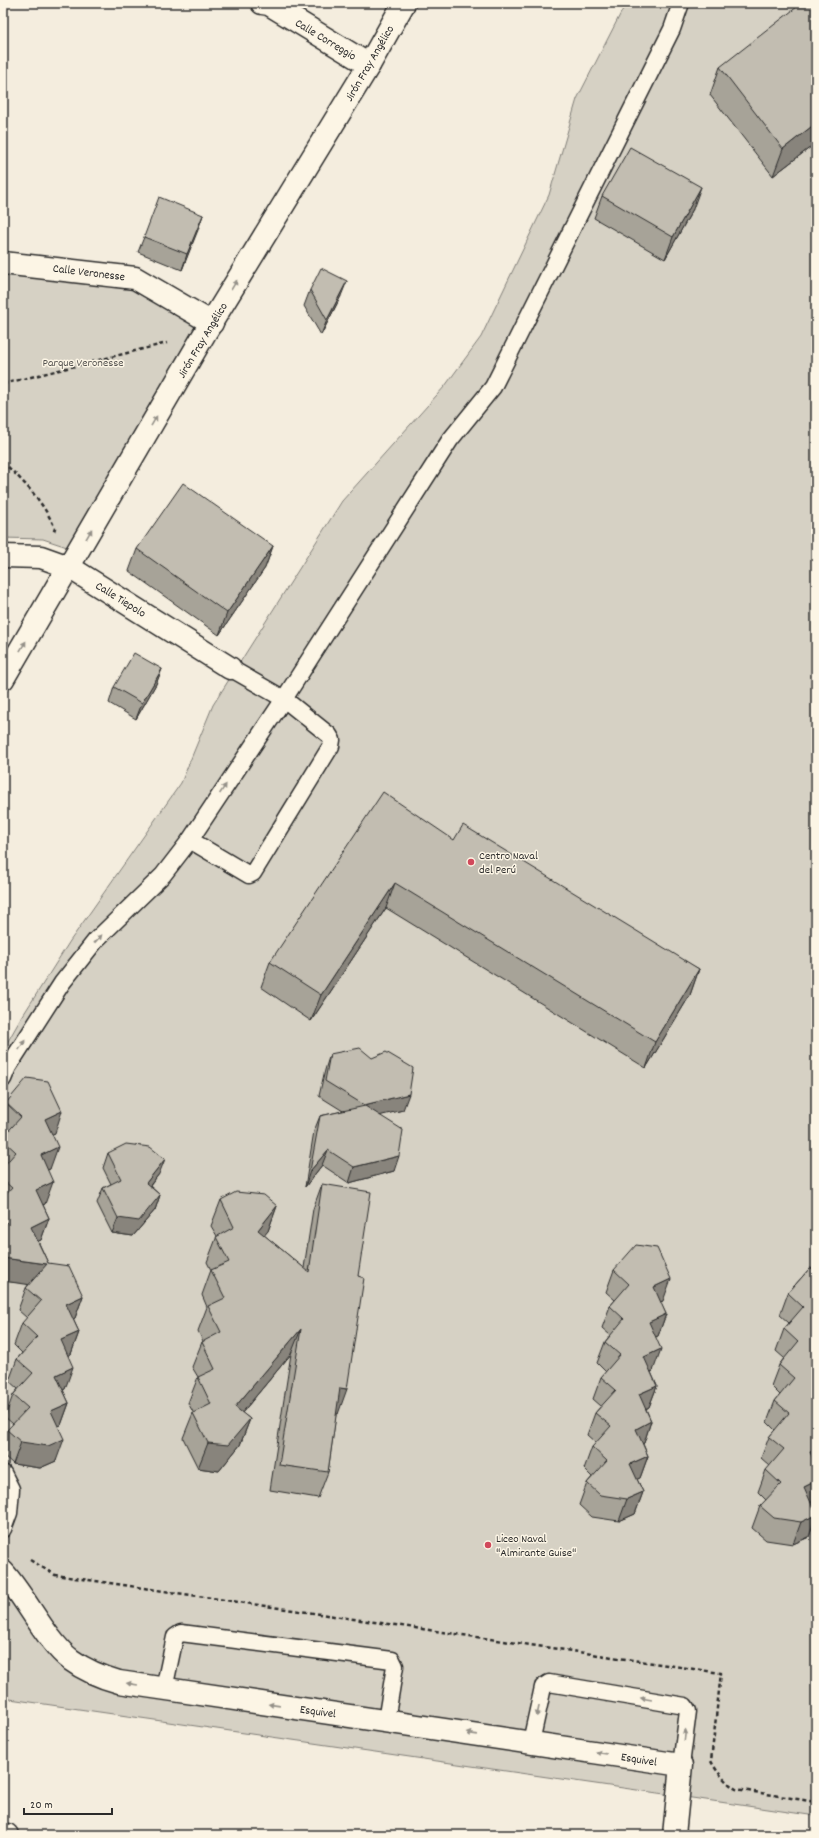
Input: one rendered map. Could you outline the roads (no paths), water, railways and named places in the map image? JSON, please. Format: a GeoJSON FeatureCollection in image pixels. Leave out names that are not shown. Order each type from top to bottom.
{"type":"FeatureCollection","features":[{"type":"Feature","properties":{"kind":"street","name":"Calle Correggio"},"geometry":{"type":"LineString","coordinates":[[262,3],[269,4],[369,65]]}},
{"type":"Feature","properties":{"kind":"street","name":"Jirón Fray Angélico"},"geometry":{"type":"LineString","coordinates":[[3,679],[208,328],[369,65],[404,3]]}},
{"type":"Feature","properties":{"kind":"street","name":"Calle Veronesse"},"geometry":{"type":"LineString","coordinates":[[3,263],[136,278],[208,328]]}},
{"type":"Feature","properties":{"kind":"street","name":"Calle Tiepolo"},"geometry":{"type":"LineString","coordinates":[[3,556],[41,558],[69,567],[230,668]]}},
{"type":"Feature","properties":{"kind":"street","name":"Esquivel"},"geometry":{"type":"LineString","coordinates":[[3,1572],[52,1640],[70,1660],[93,1674],[119,1682],[681,1765]]}},
{"type":"Feature","properties":{"kind":"street"},"geometry":{"type":"LineString","coordinates":[[674,1835],[681,1765]]}},
{"type":"Feature","properties":{"kind":"lane"},"geometry":{"type":"LineString","coordinates":[[3,1078],[62,983],[96,940],[164,875],[190,840],[284,699],[450,440],[493,387],[672,29],[681,3]]}},
{"type":"Feature","properties":{"kind":"lane"},"geometry":{"type":"LineString","coordinates":[[190,840],[249,875],[252,873],[331,746],[332,740],[329,735],[284,699],[230,668]]}},
{"type":"Feature","properties":{"kind":"lane"},"geometry":{"type":"LineString","coordinates":[[3,1473],[11,1489],[9,1512],[3,1529]]}},
{"type":"Feature","properties":{"kind":"lane"},"geometry":{"type":"LineString","coordinates":[[164,1689],[175,1637],[181,1633],[392,1660],[395,1666],[386,1721]]}},
{"type":"Feature","properties":{"kind":"lane"},"geometry":{"type":"LineString","coordinates":[[531,1742],[543,1687],[548,1682],[685,1706],[688,1711],[681,1765]]}},
{"type":"Feature","properties":{"kind":"place","name":"Centro Naval del Perú"},"geometry":{"type":"Point","coordinates":[471,862]}},
{"type":"Feature","properties":{"kind":"place","name":"Liceo Naval \"Almirante Guise\""},"geometry":{"type":"Point","coordinates":[488,1545]}},
{"type":"Feature","properties":{"kind":"park label","name":"Parque Veronesse"},"geometry":{"type":"Point","coordinates":[83,362]}}]}
